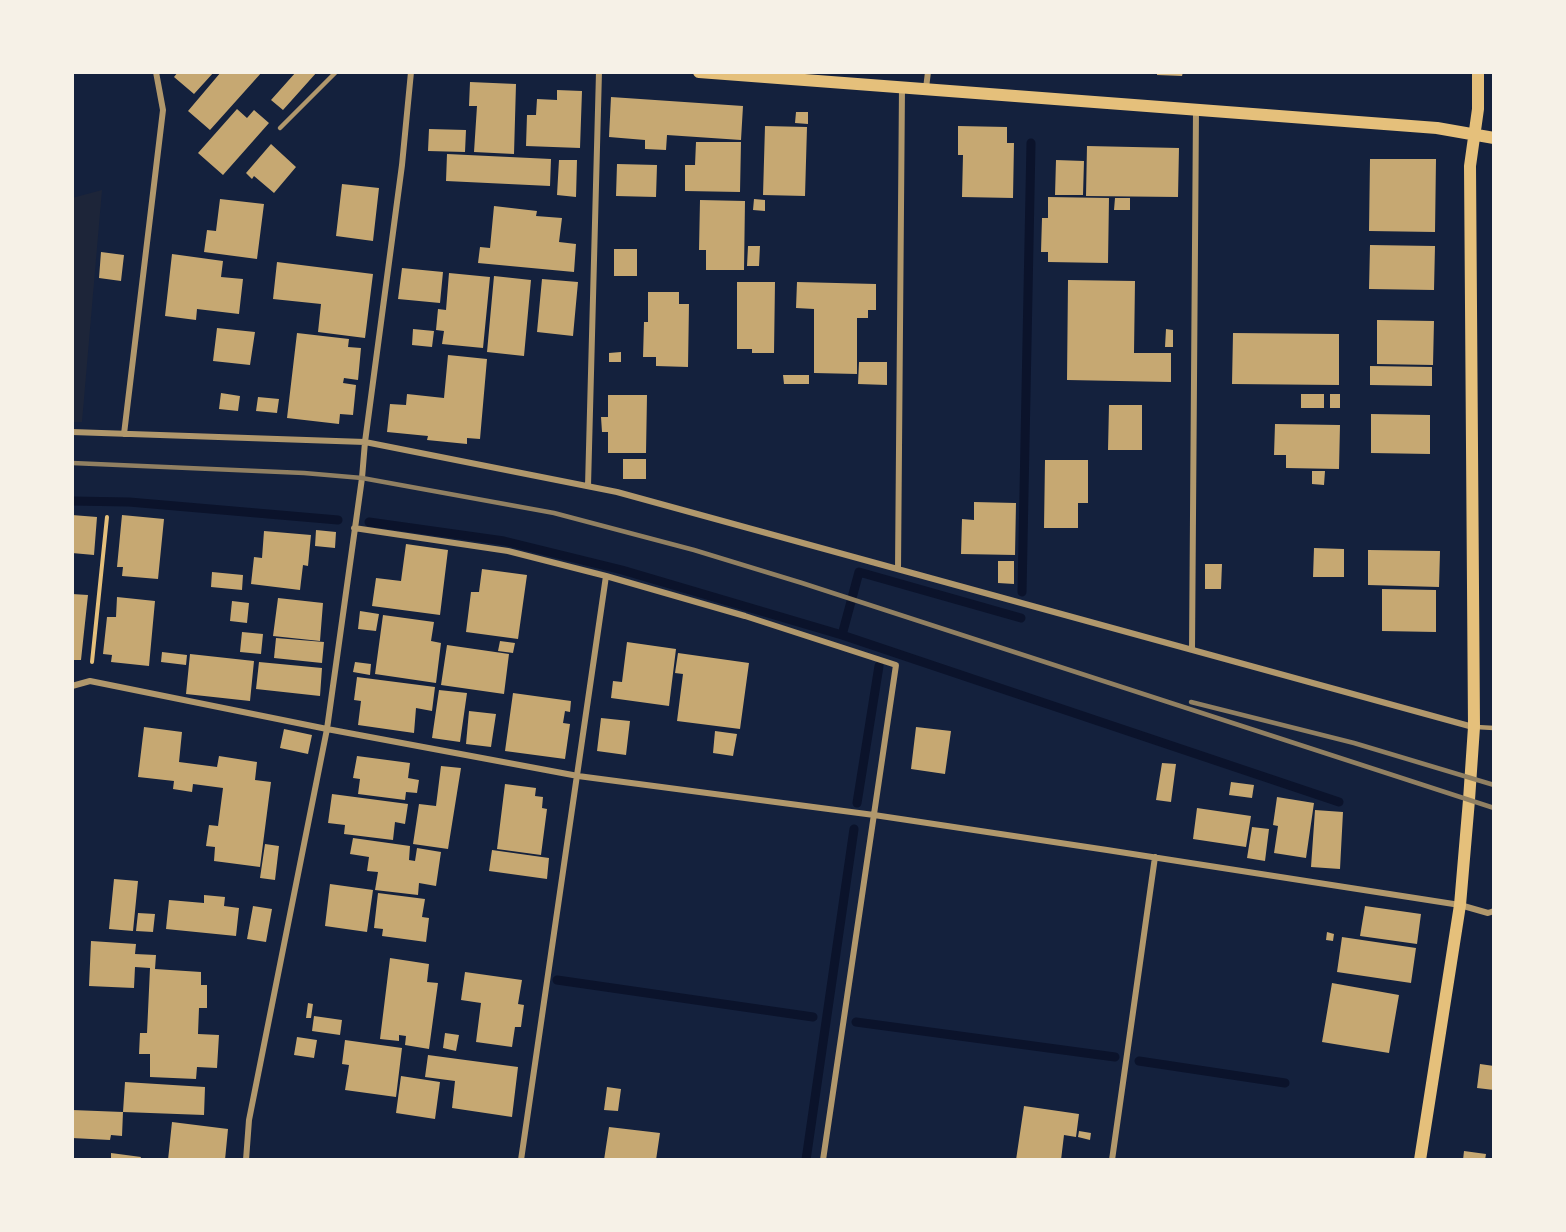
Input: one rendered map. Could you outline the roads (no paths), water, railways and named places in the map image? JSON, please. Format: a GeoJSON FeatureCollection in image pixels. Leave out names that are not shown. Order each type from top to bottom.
{"type":"FeatureCollection","features":[{"type":"Feature","properties":{"kind":"main road"},"geometry":{"type":"LineString","coordinates":[[699,72],[1437,128],[1494,138]]}},
{"type":"Feature","properties":{"kind":"main road"},"geometry":{"type":"LineString","coordinates":[[1420,1160],[1460,905],[1474,727],[1470,166],[1478,109],[1478,72]]}},
{"type":"Feature","properties":{"kind":"street"},"geometry":{"type":"LineString","coordinates":[[124,434],[163,110],[156,72]]}},
{"type":"Feature","properties":{"kind":"street"},"geometry":{"type":"LineString","coordinates":[[246,1160],[249,1120],[327,729],[362,478],[402,165],[411,72]]}},
{"type":"Feature","properties":{"kind":"street"},"geometry":{"type":"LineString","coordinates":[[588,486],[599,72]]}},
{"type":"Feature","properties":{"kind":"street"},"geometry":{"type":"LineString","coordinates":[[926,88],[928,72]]}},
{"type":"Feature","properties":{"kind":"street"},"geometry":{"type":"LineString","coordinates":[[898,569],[902,86]]}},
{"type":"Feature","properties":{"kind":"street"},"geometry":{"type":"LineString","coordinates":[[1192,650],[1196,110]]}},
{"type":"Feature","properties":{"kind":"street"},"geometry":{"type":"LineString","coordinates":[[72,432],[365,442],[617,492],[1474,727]]}},
{"type":"Feature","properties":{"kind":"street"},"geometry":{"type":"LineString","coordinates":[[354,528],[508,551],[746,616],[896,665],[823,1160]]}},
{"type":"Feature","properties":{"kind":"street"},"geometry":{"type":"LineString","coordinates":[[521,1160],[606,576]]}},
{"type":"Feature","properties":{"kind":"street"},"geometry":{"type":"LineString","coordinates":[[72,686],[90,681],[327,729],[578,776],[874,815],[1155,857],[1460,905],[1492,913]]}},
{"type":"Feature","properties":{"kind":"street"},"geometry":{"type":"LineString","coordinates":[[1112,1160],[1155,857]]}},
{"type":"Feature","properties":{"kind":"lane"},"geometry":{"type":"LineString","coordinates":[[280,128],[336,72]]}},
{"type":"Feature","properties":{"kind":"lane"},"geometry":{"type":"LineString","coordinates":[[1474,727],[1494,728]]}},
{"type":"Feature","properties":{"kind":"waterway"},"geometry":{"type":"LineString","coordinates":[[1022,592],[1031,143]]}},
{"type":"Feature","properties":{"kind":"waterway"},"geometry":{"type":"LineString","coordinates":[[72,501],[129,502],[338,520]]}},
{"type":"Feature","properties":{"kind":"waterway"},"geometry":{"type":"LineString","coordinates":[[369,522],[504,541],[622,570],[842,635],[1339,802]]}},
{"type":"Feature","properties":{"kind":"waterway"},"geometry":{"type":"LineString","coordinates":[[842,635],[859,572],[1021,618]]}},
{"type":"Feature","properties":{"kind":"waterway"},"geometry":{"type":"LineString","coordinates":[[857,803],[879,666]]}},
{"type":"Feature","properties":{"kind":"waterway"},"geometry":{"type":"LineString","coordinates":[[806,1160],[854,829]]}},
{"type":"Feature","properties":{"kind":"waterway"},"geometry":{"type":"LineString","coordinates":[[557,980],[813,1017]]}},
{"type":"Feature","properties":{"kind":"waterway"},"geometry":{"type":"LineString","coordinates":[[856,1022],[1115,1057]]}},
{"type":"Feature","properties":{"kind":"waterway"},"geometry":{"type":"LineString","coordinates":[[1139,1061],[1285,1083]]}},
{"type":"Feature","properties":{"kind":"railway"},"geometry":{"type":"LineString","coordinates":[[72,463],[304,473],[362,478],[554,513],[694,550],[802,583],[1494,808]]}},
{"type":"Feature","properties":{"kind":"railway"},"geometry":{"type":"LineString","coordinates":[[1191,702],[1354,743],[1494,785]]}}]}
